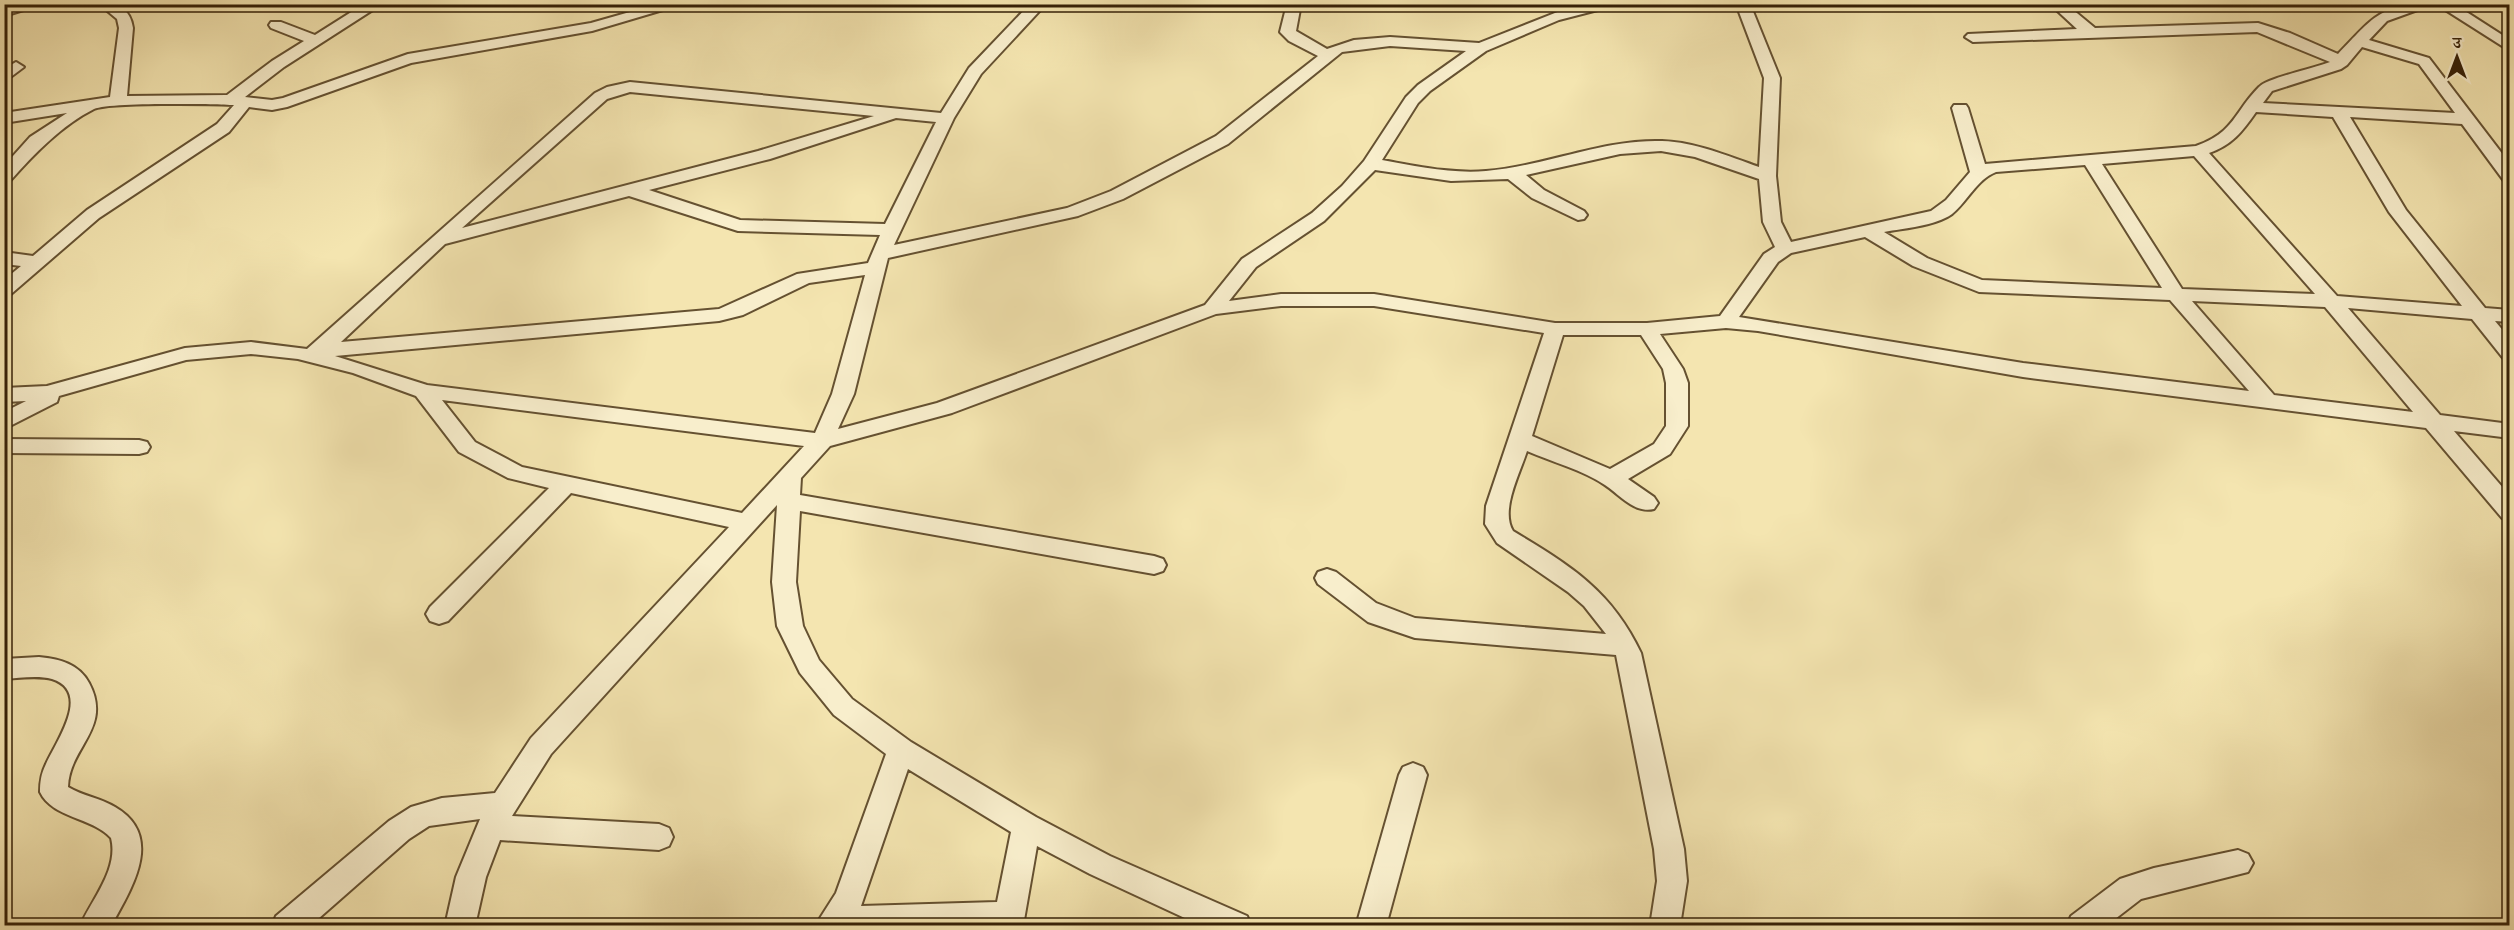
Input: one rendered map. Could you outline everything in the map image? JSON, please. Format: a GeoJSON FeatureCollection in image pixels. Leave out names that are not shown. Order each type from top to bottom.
{"type":"FeatureCollection","features":[{"type":"Feature","properties":{"kind":"street"},"geometry":{"type":"LineString","coordinates":[[4,22],[10,11],[36,4]]}},
{"type":"Feature","properties":{"kind":"street"},"geometry":{"type":"LineString","coordinates":[[106,4],[124,17],[126,28],[118,101]]}},
{"type":"Feature","properties":{"kind":"street"},"geometry":{"type":"LineString","coordinates":[[4,290],[69,232],[118,196],[223,128],[238,101],[270,69],[375,4]]}},
{"type":"Feature","properties":{"kind":"street"},"geometry":{"type":"LineString","coordinates":[[4,118],[118,101],[238,101],[272,105],[287,102],[408,59],[592,27],[676,4]]}},
{"type":"Feature","properties":{"kind":"street"},"geometry":{"type":"LineString","coordinates":[[460,926],[462,905],[497,816],[541,746],[746,522],[789,488],[822,441],[843,394],[878,261],[945,118],[975,71],[1039,4]]}},
{"type":"Feature","properties":{"kind":"street"},"geometry":{"type":"LineString","coordinates":[[1294,4],[1288,32],[1294,38],[1327,55]]}},
{"type":"Feature","properties":{"kind":"street"},"geometry":{"type":"LineString","coordinates":[[1212,309],[1249,263],[1318,217],[1371,164],[1412,100],[1481,48],[1575,10],[1614,4]]}},
{"type":"Feature","properties":{"kind":"street"},"geometry":{"type":"LineString","coordinates":[[1743,4],[1772,78],[1767,176],[1772,222],[1785,249]]}},
{"type":"Feature","properties":{"kind":"street"},"geometry":{"type":"LineString","coordinates":[[2057,4],[2089,31]]}},
{"type":"Feature","properties":{"kind":"street"},"geometry":{"type":"LineString","coordinates":[[2443,4],[2510,47]]}},
{"type":"Feature","properties":{"kind":"street"},"geometry":{"type":"LineString","coordinates":[[1726,322],[1771,258],[1785,249],[1921,220],[1949,209],[1979,172],[1993,167],[2198,151],[2226,139],[2266,88],[2326,70],[2342,62],[2382,18],[2415,6]]}},
{"type":"Feature","properties":{"kind":"street"},"geometry":{"type":"LineString","coordinates":[[276,25],[318,41]]}},
{"type":"Feature","properties":{"kind":"street"},"geometry":{"type":"LineString","coordinates":[[1973,37],[2089,31],[2258,27],[2285,36],[2342,62]]}},
{"type":"Feature","properties":{"kind":"street"},"geometry":{"type":"LineString","coordinates":[[2360,42],[2424,62],[2510,177]]}},
{"type":"Feature","properties":{"kind":"street"},"geometry":{"type":"LineString","coordinates":[[298,352],[719,315],[736,311],[804,278],[1072,212],[1117,195],[1222,140],[1327,55],[1351,45],[1481,48]]}},
{"type":"Feature","properties":{"kind":"street"},"geometry":{"type":"LineString","coordinates":[[321,350],[439,240],[602,96],[613,90],[630,87],[945,118]]}},
{"type":"Feature","properties":{"kind":"street"},"geometry":{"type":"LineString","coordinates":[[4,177],[36,141],[93,104]]}},
{"type":"Feature","properties":{"kind":"street"},"geometry":{"type":"LineString","coordinates":[[2251,107],[2340,114],[2465,119]]}},
{"type":"Feature","properties":{"kind":"street"},"geometry":{"type":"LineString","coordinates":[[1960,108],[1979,172]]}},
{"type":"Feature","properties":{"kind":"street"},"geometry":{"type":"LineString","coordinates":[[439,240],[764,155],[898,113]]}},
{"type":"Feature","properties":{"kind":"street"},"geometry":{"type":"LineString","coordinates":[[2340,114],[2398,212],[2510,353]]}},
{"type":"Feature","properties":{"kind":"street"},"geometry":{"type":"LineString","coordinates":[[1371,164],[1461,176],[1512,173],[1567,159],[1661,146],[1690,151],[1767,176]]}},
{"type":"Feature","properties":{"kind":"street"},"geometry":{"type":"LineString","coordinates":[[2198,151],[2331,301],[2510,512]]}},
{"type":"Feature","properties":{"kind":"street"},"geometry":{"type":"LineString","coordinates":[[2090,159],[2176,296],[2266,398]]}},
{"type":"Feature","properties":{"kind":"street"},"geometry":{"type":"LineString","coordinates":[[1512,173],[1532,190],[1578,215]]}},
{"type":"Feature","properties":{"kind":"street"},"geometry":{"type":"LineString","coordinates":[[630,190],[738,225],[892,230]]}},
{"type":"Feature","properties":{"kind":"street"},"geometry":{"type":"LineString","coordinates":[[1869,231],[1920,262],[1979,286],[2331,301],[2510,316]]}},
{"type":"Feature","properties":{"kind":"street"},"geometry":{"type":"LineString","coordinates":[[4,258],[36,262]]}},
{"type":"Feature","properties":{"kind":"street"},"geometry":{"type":"LineString","coordinates":[[4,395],[32,395],[162,359],[206,350],[251,348],[298,352],[359,368],[424,391],[822,441],[944,408],[1212,309],[1281,300],[1351,299],[1556,329],[1647,329],[1726,322],[1758,325],[2023,370],[2266,398],[2510,431]]}},
{"type":"Feature","properties":{"kind":"street"},"geometry":{"type":"LineString","coordinates":[[1556,329],[1498,506],[1497,524],[1505,537],[1583,589],[1599,603],[1625,646],[1669,849],[1672,880],[1665,926]]}},
{"type":"Feature","properties":{"kind":"street"},"geometry":{"type":"LineString","coordinates":[[1611,478],[1662,449],[1677,426],[1677,383],[1673,369],[1647,329]]}},
{"type":"Feature","properties":{"kind":"street"},"geometry":{"type":"LineString","coordinates":[[4,422],[68,386]]}},
{"type":"Feature","properties":{"kind":"street"},"geometry":{"type":"LineString","coordinates":[[424,391],[467,447],[516,473],[746,522]]}},
{"type":"Feature","properties":{"kind":"street"},"geometry":{"type":"LineString","coordinates":[[1519,440],[1611,478],[1646,503]]}},
{"type":"Feature","properties":{"kind":"street"},"geometry":{"type":"LineString","coordinates":[[4,446],[139,447]]}},
{"type":"Feature","properties":{"kind":"street"},"geometry":{"type":"LineString","coordinates":[[439,614],[565,485]]}},
{"type":"Feature","properties":{"kind":"street"},"geometry":{"type":"LineString","coordinates":[[789,488],[1154,565]]}},
{"type":"Feature","properties":{"kind":"street"},"geometry":{"type":"LineString","coordinates":[[789,488],[784,582],[790,626],[809,666],[843,707],[901,750],[1026,826],[1100,865],[1236,926]]}},
{"type":"Feature","properties":{"kind":"street"},"geometry":{"type":"LineString","coordinates":[[1327,578],[1365,610],[1388,621],[1415,628],[1625,646]]}},
{"type":"Feature","properties":{"kind":"street"},"geometry":{"type":"LineString","coordinates":[[4,669],[65,671],[75,678],[84,700],[81,729],[52,780],[54,792],[64,801],[99,813],[120,826],[128,845],[117,884],[95,926]]}},
{"type":"Feature","properties":{"kind":"street"},"geometry":{"type":"LineString","coordinates":[[833,923],[849,900],[901,750]]}},
{"type":"Feature","properties":{"kind":"street"},"geometry":{"type":"LineString","coordinates":[[1371,926],[1413,776]]}},
{"type":"Feature","properties":{"kind":"street"},"geometry":{"type":"LineString","coordinates":[[287,926],[399,830],[421,816],[442,810],[659,837]]}},
{"type":"Feature","properties":{"kind":"street"},"geometry":{"type":"LineString","coordinates":[[833,923],[1009,921],[1026,826]]}},
{"type":"Feature","properties":{"kind":"street"},"geometry":{"type":"LineString","coordinates":[[2082,926],[2132,889],[2154,880],[2238,863]]}}]}
